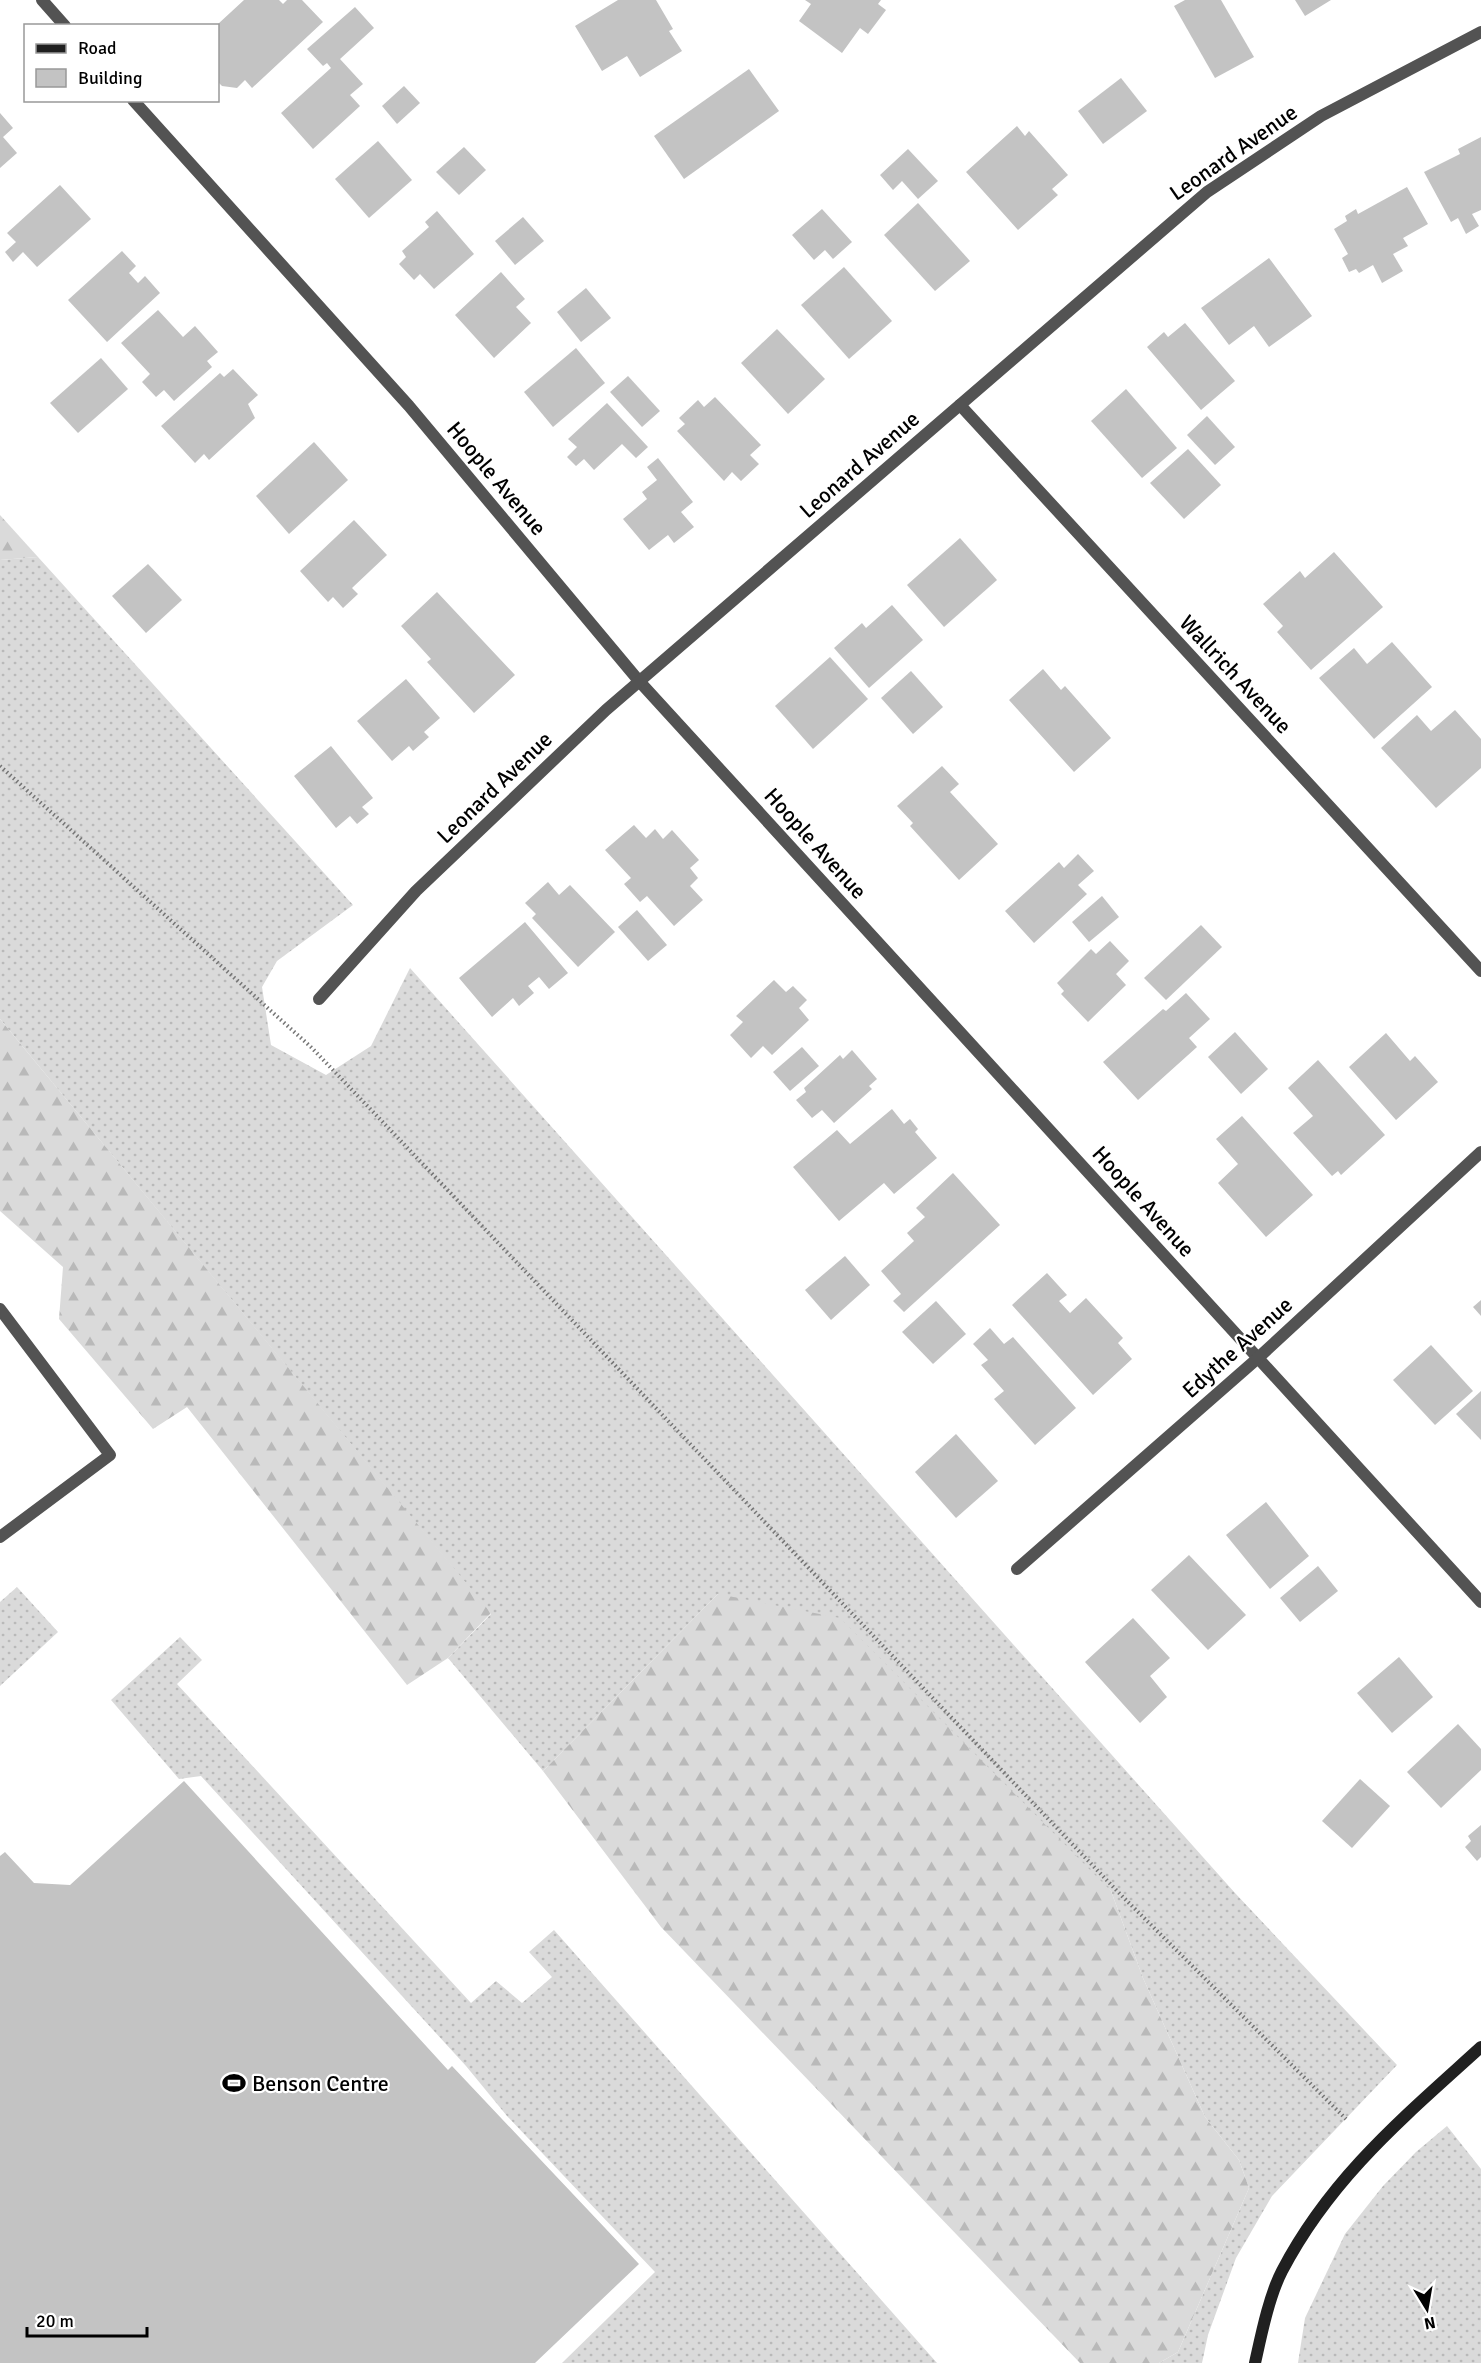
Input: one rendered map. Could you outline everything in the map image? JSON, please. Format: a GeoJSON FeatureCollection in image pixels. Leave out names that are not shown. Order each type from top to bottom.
{"type":"FeatureCollection","features":[{"type":"Feature","properties":{"kind":"street"},"geometry":{"type":"LineString","coordinates":[[42,0],[63,24]]}},
{"type":"Feature","properties":{"kind":"street","name":"Leonard Avenue"},"geometry":{"type":"LineString","coordinates":[[319,999],[416,891],[606,710],[1207,192],[1321,116],[1481,32]]}},
{"type":"Feature","properties":{"kind":"street","name":"Hoople Avenue"},"geometry":{"type":"LineString","coordinates":[[135,102],[410,406],[639,681],[1481,1602]]}},
{"type":"Feature","properties":{"kind":"street","name":"Wallrich Avenue"},"geometry":{"type":"LineString","coordinates":[[960,405],[1481,971]]}},
{"type":"Feature","properties":{"kind":"street","name":"Edythe Avenue"},"geometry":{"type":"LineString","coordinates":[[1017,1569],[1258,1358],[1481,1152]]}},
{"type":"Feature","properties":{"kind":"street"},"geometry":{"type":"LineString","coordinates":[[0,1309],[110,1455],[0,1537]]}},
{"type":"Feature","properties":{"kind":"street"},"geometry":{"type":"LineString","coordinates":[[1255,2363],[1262,2332],[1281,2273],[1317,2214],[1343,2179],[1376,2143],[1481,2047]]}},
{"type":"Feature","properties":{"kind":"path"},"geometry":{"type":"LineString","coordinates":[[0,766],[312,1048],[1094,1866],[1346,2119]]}},
{"type":"Feature","properties":{"kind":"green space"},"geometry":{"type":"Polygon","coordinates":[[[0,515],[38,557],[0,560],[0,515]]]}},
{"type":"Feature","properties":{"kind":"green space"},"geometry":{"type":"Polygon","coordinates":[[[38,557],[353,905],[277,961],[262,987],[271,1045],[326,1075],[371,1046],[410,968],[1235,1893],[1397,2065],[1272,2196],[1236,2258],[1208,2335],[1202,2363],[1159,2363],[1178,2352],[1249,2188],[1239,2160],[1205,2117],[1143,1978],[1111,1891],[718,1594],[543,1771],[448,1658],[491,1614],[0,1019],[0,560],[38,557]]]}},
{"type":"Feature","properties":{"kind":"green space"},"geometry":{"type":"Polygon","coordinates":[[[0,1019],[491,1613],[448,1658],[407,1685],[187,1407],[153,1429],[59,1319],[63,1267],[0,1211],[0,1019]]]}},
{"type":"Feature","properties":{"kind":"green space"},"geometry":{"type":"Polygon","coordinates":[[[17,1587],[58,1632],[0,1686],[0,1602],[17,1587]]]}},
{"type":"Feature","properties":{"kind":"green space"},"geometry":{"type":"Polygon","coordinates":[[[718,1594],[840,1618],[1111,1891],[1143,1978],[1205,2117],[1239,2160],[1249,2188],[1178,2352],[1159,2363],[1080,2363],[661,1927],[543,1771],[718,1594]]]}},
{"type":"Feature","properties":{"kind":"green space"},"geometry":{"type":"Polygon","coordinates":[[[180,1637],[202,1660],[177,1684],[471,2003],[496,1981],[522,2003],[552,1977],[529,1952],[554,1930],[937,2363],[562,2363],[655,2272],[507,2116],[466,2066],[201,1776],[179,1779],[111,1700],[180,1637]]]}},
{"type":"Feature","properties":{"kind":"green space"},"geometry":{"type":"Polygon","coordinates":[[[1447,2126],[1481,2169],[1481,2363],[1298,2363],[1305,2318],[1345,2234],[1383,2186],[1416,2152],[1447,2126]]]}},
{"type":"Feature","properties":{"kind":"building"},"geometry":{"type":"Polygon","coordinates":[[[244,0],[279,0],[283,4],[287,0],[302,0],[323,22],[252,88],[245,80],[237,88],[222,86],[219,83],[218,24],[244,0]]]}},
{"type":"Feature","properties":{"kind":"building"},"geometry":{"type":"Polygon","coordinates":[[[618,0],[656,0],[673,29],[669,31],[682,51],[640,77],[627,56],[602,71],[575,26],[618,0]]]}},
{"type":"Feature","properties":{"kind":"building"},"geometry":{"type":"Polygon","coordinates":[[[805,0],[881,0],[878,4],[886,10],[868,34],[860,28],[842,53],[799,21],[811,4],[805,0]]]}},
{"type":"Feature","properties":{"kind":"building"},"geometry":{"type":"Polygon","coordinates":[[[1185,0],[1221,0],[1254,57],[1215,78],[1174,6],[1185,0]]]}},
{"type":"Feature","properties":{"kind":"building"},"geometry":{"type":"Polygon","coordinates":[[[1295,0],[1331,0],[1305,16],[1295,0]]]}},
{"type":"Feature","properties":{"kind":"building"},"geometry":{"type":"Polygon","coordinates":[[[355,7],[374,28],[340,59],[363,84],[350,95],[360,106],[313,149],[281,113],[331,68],[327,63],[323,66],[307,49],[355,7]]]}},
{"type":"Feature","properties":{"kind":"building"},"geometry":{"type":"Polygon","coordinates":[[[749,69],[779,111],[684,179],[654,136],[749,69]]]}},
{"type":"Feature","properties":{"kind":"building"},"geometry":{"type":"Polygon","coordinates":[[[1121,78],[1147,111],[1103,144],[1078,111],[1121,78]]]}},
{"type":"Feature","properties":{"kind":"building"},"geometry":{"type":"Polygon","coordinates":[[[404,86],[420,103],[397,124],[382,106],[404,86]]]}},
{"type":"Feature","properties":{"kind":"building"},"geometry":{"type":"Polygon","coordinates":[[[0,113],[13,128],[3,137],[17,153],[0,168],[0,113]]]}},
{"type":"Feature","properties":{"kind":"building"},"geometry":{"type":"Polygon","coordinates":[[[1017,126],[1025,136],[1029,131],[1068,175],[1052,189],[1058,195],[1018,230],[966,172],[1017,126]]]}},
{"type":"Feature","properties":{"kind":"building"},"geometry":{"type":"Polygon","coordinates":[[[1481,137],[1481,210],[1472,214],[1479,226],[1466,234],[1458,218],[1451,222],[1424,172],[1460,154],[1458,149],[1481,137]]]}},
{"type":"Feature","properties":{"kind":"building"},"geometry":{"type":"Polygon","coordinates":[[[378,141],[412,180],[369,218],[335,179],[378,141]]]}},
{"type":"Feature","properties":{"kind":"building"},"geometry":{"type":"Polygon","coordinates":[[[464,147],[486,170],[459,195],[436,172],[464,147]]]}},
{"type":"Feature","properties":{"kind":"building"},"geometry":{"type":"Polygon","coordinates":[[[908,149],[938,181],[918,199],[902,181],[893,190],[880,175],[908,149]]]}},
{"type":"Feature","properties":{"kind":"building"},"geometry":{"type":"Polygon","coordinates":[[[60,185],[91,219],[37,267],[23,252],[13,262],[5,252],[16,242],[7,233],[60,185]]]}},
{"type":"Feature","properties":{"kind":"building"},"geometry":{"type":"Polygon","coordinates":[[[1407,187],[1428,224],[1403,238],[1408,246],[1393,254],[1403,271],[1382,283],[1373,265],[1359,273],[1356,269],[1349,272],[1342,258],[1348,254],[1334,229],[1347,221],[1345,216],[1356,209],[1358,214],[1407,187]]]}},
{"type":"Feature","properties":{"kind":"building"},"geometry":{"type":"Polygon","coordinates":[[[918,203],[970,261],[935,291],[884,235],[918,203]]]}},
{"type":"Feature","properties":{"kind":"building"},"geometry":{"type":"Polygon","coordinates":[[[822,209],[852,242],[833,259],[825,250],[814,260],[792,235],[822,209]]]}},
{"type":"Feature","properties":{"kind":"building"},"geometry":{"type":"Polygon","coordinates":[[[437,211],[474,254],[434,289],[420,274],[414,280],[399,264],[406,257],[402,251],[429,227],[425,222],[437,211]]]}},
{"type":"Feature","properties":{"kind":"building"},"geometry":{"type":"Polygon","coordinates":[[[523,217],[544,241],[515,265],[495,241],[523,217]]]}},
{"type":"Feature","properties":{"kind":"building"},"geometry":{"type":"Polygon","coordinates":[[[122,251],[136,266],[129,273],[138,283],[145,276],[160,293],[107,342],[68,300],[122,251]]]}},
{"type":"Feature","properties":{"kind":"building"},"geometry":{"type":"Polygon","coordinates":[[[1269,258],[1312,316],[1269,347],[1254,326],[1229,345],[1201,308],[1269,258]]]}},
{"type":"Feature","properties":{"kind":"building"},"geometry":{"type":"Polygon","coordinates":[[[844,267],[892,321],[849,359],[801,305],[844,267]]]}},
{"type":"Feature","properties":{"kind":"building"},"geometry":{"type":"Polygon","coordinates":[[[501,272],[525,299],[516,307],[531,323],[494,358],[455,315],[501,272]]]}},
{"type":"Feature","properties":{"kind":"building"},"geometry":{"type":"Polygon","coordinates":[[[586,288],[611,318],[581,342],[557,312],[586,288]]]}},
{"type":"Feature","properties":{"kind":"building"},"geometry":{"type":"Polygon","coordinates":[[[158,310],[183,337],[195,326],[218,352],[207,361],[212,367],[174,401],[164,390],[156,397],[142,382],[150,374],[121,343],[158,310]]]}},
{"type":"Feature","properties":{"kind":"building"},"geometry":{"type":"Polygon","coordinates":[[[1185,323],[1235,381],[1201,410],[1147,347],[1164,332],[1168,337],[1185,323]]]}},
{"type":"Feature","properties":{"kind":"building"},"geometry":{"type":"Polygon","coordinates":[[[777,329],[825,379],[788,414],[741,363],[777,329]]]}},
{"type":"Feature","properties":{"kind":"building"},"geometry":{"type":"Polygon","coordinates":[[[576,348],[605,383],[553,427],[524,392],[576,348]]]}},
{"type":"Feature","properties":{"kind":"building"},"geometry":{"type":"Polygon","coordinates":[[[101,358],[128,389],[78,433],[50,403],[101,358]]]}},
{"type":"Feature","properties":{"kind":"building"},"geometry":{"type":"Polygon","coordinates":[[[233,369],[258,395],[248,404],[255,418],[209,460],[204,454],[195,463],[161,426],[220,373],[224,377],[233,369]]]}},
{"type":"Feature","properties":{"kind":"building"},"geometry":{"type":"Polygon","coordinates":[[[628,376],[660,411],[642,427],[610,392],[628,376]]]}},
{"type":"Feature","properties":{"kind":"building"},"geometry":{"type":"Polygon","coordinates":[[[1126,389],[1177,448],[1142,478],[1091,421],[1126,389]]]}},
{"type":"Feature","properties":{"kind":"building"},"geometry":{"type":"Polygon","coordinates":[[[715,397],[761,445],[750,455],[759,464],[741,481],[732,472],[724,481],[677,431],[685,424],[679,418],[698,400],[704,407],[715,397]]]}},
{"type":"Feature","properties":{"kind":"building"},"geometry":{"type":"Polygon","coordinates":[[[607,403],[648,447],[636,458],[622,444],[594,470],[584,459],[576,466],[567,457],[577,447],[568,439],[607,403]]]}},
{"type":"Feature","properties":{"kind":"building"},"geometry":{"type":"Polygon","coordinates":[[[1207,416],[1235,447],[1215,465],[1187,435],[1207,416]]]}},
{"type":"Feature","properties":{"kind":"building"},"geometry":{"type":"Polygon","coordinates":[[[314,442],[348,480],[289,534],[256,496],[314,442]]]}},
{"type":"Feature","properties":{"kind":"building"},"geometry":{"type":"Polygon","coordinates":[[[1188,449],[1221,485],[1184,519],[1150,483],[1188,449]]]}},
{"type":"Feature","properties":{"kind":"building"},"geometry":{"type":"Polygon","coordinates":[[[658,458],[693,502],[681,512],[694,527],[674,543],[668,535],[649,550],[623,519],[647,499],[642,492],[657,480],[647,467],[658,458]]]}},
{"type":"Feature","properties":{"kind":"building"},"geometry":{"type":"Polygon","coordinates":[[[354,520],[387,555],[352,588],[358,594],[343,608],[333,597],[328,602],[300,571],[354,520]]]}},
{"type":"Feature","properties":{"kind":"building"},"geometry":{"type":"Polygon","coordinates":[[[960,538],[997,580],[944,627],[907,585],[960,538]]]}},
{"type":"Feature","properties":{"kind":"building"},"geometry":{"type":"Polygon","coordinates":[[[1334,552],[1383,607],[1311,670],[1277,632],[1283,626],[1263,604],[1300,571],[1305,578],[1334,552]]]}},
{"type":"Feature","properties":{"kind":"building"},"geometry":{"type":"Polygon","coordinates":[[[148,564],[182,600],[146,633],[112,596],[148,564]]]}},
{"type":"Feature","properties":{"kind":"building"},"geometry":{"type":"Polygon","coordinates":[[[437,592],[515,675],[474,713],[427,662],[431,659],[401,626],[437,592]]]}},
{"type":"Feature","properties":{"kind":"building"},"geometry":{"type":"Polygon","coordinates":[[[892,605],[923,640],[869,688],[834,648],[862,623],[866,628],[892,605]]]}},
{"type":"Feature","properties":{"kind":"building"},"geometry":{"type":"Polygon","coordinates":[[[1392,642],[1432,687],[1374,739],[1319,678],[1354,648],[1367,664],[1392,642]]]}},
{"type":"Feature","properties":{"kind":"building"},"geometry":{"type":"Polygon","coordinates":[[[830,657],[868,699],[813,749],[775,706],[830,657]]]}},
{"type":"Feature","properties":{"kind":"building"},"geometry":{"type":"Polygon","coordinates":[[[1043,669],[1061,690],[1065,686],[1111,738],[1074,772],[1009,700],[1043,669]]]}},
{"type":"Feature","properties":{"kind":"building"},"geometry":{"type":"Polygon","coordinates":[[[911,671],[943,707],[913,734],[881,698],[911,671]]]}},
{"type":"Feature","properties":{"kind":"building"},"geometry":{"type":"Polygon","coordinates":[[[406,679],[440,718],[424,732],[429,737],[413,751],[409,746],[392,761],[357,721],[406,679]]]}},
{"type":"Feature","properties":{"kind":"building"},"geometry":{"type":"Polygon","coordinates":[[[1455,710],[1481,739],[1481,768],[1436,808],[1381,748],[1417,715],[1431,731],[1455,710]]]}},
{"type":"Feature","properties":{"kind":"building"},"geometry":{"type":"Polygon","coordinates":[[[331,746],[373,798],[362,807],[369,814],[357,824],[350,816],[336,828],[294,776],[331,746]]]}},
{"type":"Feature","properties":{"kind":"building"},"geometry":{"type":"Polygon","coordinates":[[[942,766],[959,784],[950,792],[998,844],[959,880],[910,826],[913,823],[897,806],[942,766]]]}},
{"type":"Feature","properties":{"kind":"building"},"geometry":{"type":"Polygon","coordinates":[[[634,825],[646,838],[655,829],[663,839],[672,830],[699,860],[690,868],[698,878],[690,886],[703,900],[674,926],[647,896],[640,902],[624,884],[631,878],[605,850],[634,825]]]}},
{"type":"Feature","properties":{"kind":"building"},"geometry":{"type":"Polygon","coordinates":[[[1078,854],[1094,871],[1078,885],[1087,894],[1034,943],[1005,911],[1059,862],[1064,868],[1078,854]]]}},
{"type":"Feature","properties":{"kind":"building"},"geometry":{"type":"Polygon","coordinates":[[[548,882],[559,895],[570,885],[615,932],[578,967],[532,918],[536,914],[525,903],[548,882]]]}},
{"type":"Feature","properties":{"kind":"building"},"geometry":{"type":"Polygon","coordinates":[[[1102,896],[1119,917],[1089,942],[1072,922],[1102,896]]]}},
{"type":"Feature","properties":{"kind":"building"},"geometry":{"type":"Polygon","coordinates":[[[637,910],[667,945],[648,961],[618,927],[637,910]]]}},
{"type":"Feature","properties":{"kind":"building"},"geometry":{"type":"Polygon","coordinates":[[[525,922],[568,973],[549,989],[539,977],[528,986],[534,993],[519,1006],[513,998],[492,1017],[459,978],[525,922]]]}},
{"type":"Feature","properties":{"kind":"building"},"geometry":{"type":"Polygon","coordinates":[[[1201,925],[1222,947],[1166,1000],[1144,978],[1201,925]]]}},
{"type":"Feature","properties":{"kind":"building"},"geometry":{"type":"Polygon","coordinates":[[[1110,941],[1129,961],[1116,974],[1126,985],[1088,1022],[1061,994],[1064,991],[1057,983],[1091,949],[1096,954],[1110,941]]]}},
{"type":"Feature","properties":{"kind":"building"},"geometry":{"type":"Polygon","coordinates":[[[774,980],[786,992],[793,986],[807,1000],[799,1008],[809,1020],[772,1055],[763,1046],[751,1058],[730,1035],[743,1022],[736,1016],[774,980]]]}},
{"type":"Feature","properties":{"kind":"building"},"geometry":{"type":"Polygon","coordinates":[[[1186,993],[1210,1019],[1189,1038],[1197,1047],[1138,1100],[1103,1062],[1163,1009],[1166,1011],[1186,993]]]}},
{"type":"Feature","properties":{"kind":"building"},"geometry":{"type":"Polygon","coordinates":[[[1235,1032],[1268,1069],[1241,1094],[1208,1057],[1235,1032]]]}},
{"type":"Feature","properties":{"kind":"building"},"geometry":{"type":"Polygon","coordinates":[[[1386,1033],[1410,1061],[1415,1056],[1438,1082],[1396,1120],[1349,1067],[1386,1033]]]}},
{"type":"Feature","properties":{"kind":"building"},"geometry":{"type":"Polygon","coordinates":[[[802,1047],[819,1066],[790,1091],[773,1072],[802,1047]]]}},
{"type":"Feature","properties":{"kind":"building"},"geometry":{"type":"Polygon","coordinates":[[[852,1050],[877,1079],[869,1086],[872,1089],[834,1123],[822,1110],[812,1118],[796,1100],[806,1092],[804,1088],[840,1055],[843,1059],[852,1050]]]}},
{"type":"Feature","properties":{"kind":"building"},"geometry":{"type":"Polygon","coordinates":[[[1318,1060],[1385,1135],[1341,1175],[1338,1171],[1332,1176],[1293,1133],[1313,1116],[1288,1088],[1318,1060]]]}},
{"type":"Feature","properties":{"kind":"building"},"geometry":{"type":"Polygon","coordinates":[[[892,1109],[904,1124],[910,1119],[918,1129],[915,1132],[937,1158],[894,1194],[884,1183],[839,1221],[793,1167],[837,1130],[850,1144],[892,1109]]]}},
{"type":"Feature","properties":{"kind":"building"},"geometry":{"type":"Polygon","coordinates":[[[1242,1116],[1313,1195],[1266,1237],[1218,1183],[1238,1164],[1216,1139],[1242,1116]]]}},
{"type":"Feature","properties":{"kind":"building"},"geometry":{"type":"Polygon","coordinates":[[[953,1173],[1000,1225],[904,1312],[893,1301],[901,1294],[881,1271],[914,1241],[907,1233],[925,1217],[916,1208],[953,1173]]]}},
{"type":"Feature","properties":{"kind":"building"},"geometry":{"type":"Polygon","coordinates":[[[845,1256],[870,1285],[831,1320],[805,1290],[845,1256]]]}},
{"type":"Feature","properties":{"kind":"building"},"geometry":{"type":"Polygon","coordinates":[[[1047,1273],[1067,1295],[1059,1301],[1070,1313],[1086,1298],[1123,1338],[1118,1343],[1132,1359],[1093,1395],[1012,1305],[1047,1273]]]}},
{"type":"Feature","properties":{"kind":"building"},"geometry":{"type":"Polygon","coordinates":[[[1481,1300],[1481,1316],[1473,1307],[1481,1300]]]}},
{"type":"Feature","properties":{"kind":"building"},"geometry":{"type":"Polygon","coordinates":[[[936,1301],[966,1334],[933,1364],[902,1332],[936,1301]]]}},
{"type":"Feature","properties":{"kind":"building"},"geometry":{"type":"Polygon","coordinates":[[[990,1328],[1004,1344],[1013,1337],[1076,1408],[1035,1445],[994,1399],[1004,1391],[981,1365],[988,1360],[973,1344],[990,1328]]]}},
{"type":"Feature","properties":{"kind":"building"},"geometry":{"type":"Polygon","coordinates":[[[1431,1345],[1473,1391],[1435,1425],[1393,1380],[1431,1345]]]}},
{"type":"Feature","properties":{"kind":"building"},"geometry":{"type":"Polygon","coordinates":[[[1481,1391],[1481,1440],[1456,1414],[1481,1391]]]}},
{"type":"Feature","properties":{"kind":"building"},"geometry":{"type":"Polygon","coordinates":[[[956,1434],[998,1481],[956,1518],[915,1472],[956,1434]]]}},
{"type":"Feature","properties":{"kind":"building"},"geometry":{"type":"Polygon","coordinates":[[[1266,1502],[1309,1556],[1270,1589],[1226,1535],[1266,1502]]]}},
{"type":"Feature","properties":{"kind":"building"},"geometry":{"type":"Polygon","coordinates":[[[1189,1555],[1246,1615],[1208,1650],[1151,1590],[1189,1555]]]}},
{"type":"Feature","properties":{"kind":"building"},"geometry":{"type":"Polygon","coordinates":[[[1318,1566],[1338,1591],[1300,1622],[1280,1598],[1318,1566]]]}},
{"type":"Feature","properties":{"kind":"building"},"geometry":{"type":"Polygon","coordinates":[[[1133,1618],[1170,1658],[1150,1676],[1167,1697],[1140,1723],[1085,1662],[1133,1618]]]}},
{"type":"Feature","properties":{"kind":"building"},"geometry":{"type":"Polygon","coordinates":[[[1399,1657],[1433,1697],[1392,1733],[1357,1693],[1399,1657]]]}},
{"type":"Feature","properties":{"kind":"building"},"geometry":{"type":"Polygon","coordinates":[[[1458,1724],[1481,1749],[1481,1770],[1441,1808],[1407,1772],[1458,1724]]]}},
{"type":"Feature","properties":{"kind":"building"},"geometry":{"type":"Polygon","coordinates":[[[1360,1779],[1390,1806],[1352,1848],[1322,1821],[1360,1779]]]}},
{"type":"Feature","properties":{"kind":"building","name":"Benson Centre"},"geometry":{"type":"Polygon","coordinates":[[[184,1781],[448,2070],[452,2066],[639,2264],[535,2363],[0,2363],[0,1856],[5,1852],[34,1883],[70,1885],[184,1781]]]}},
{"type":"Feature","properties":{"kind":"building"},"geometry":{"type":"Polygon","coordinates":[[[1481,1825],[1481,1857],[1477,1861],[1465,1847],[1471,1841],[1468,1836],[1481,1825]]]}},
{"type":"Feature","properties":{"kind":"place","name":"Benson Centre"},"geometry":{"type":"Point","coordinates":[234,2083]}}]}
